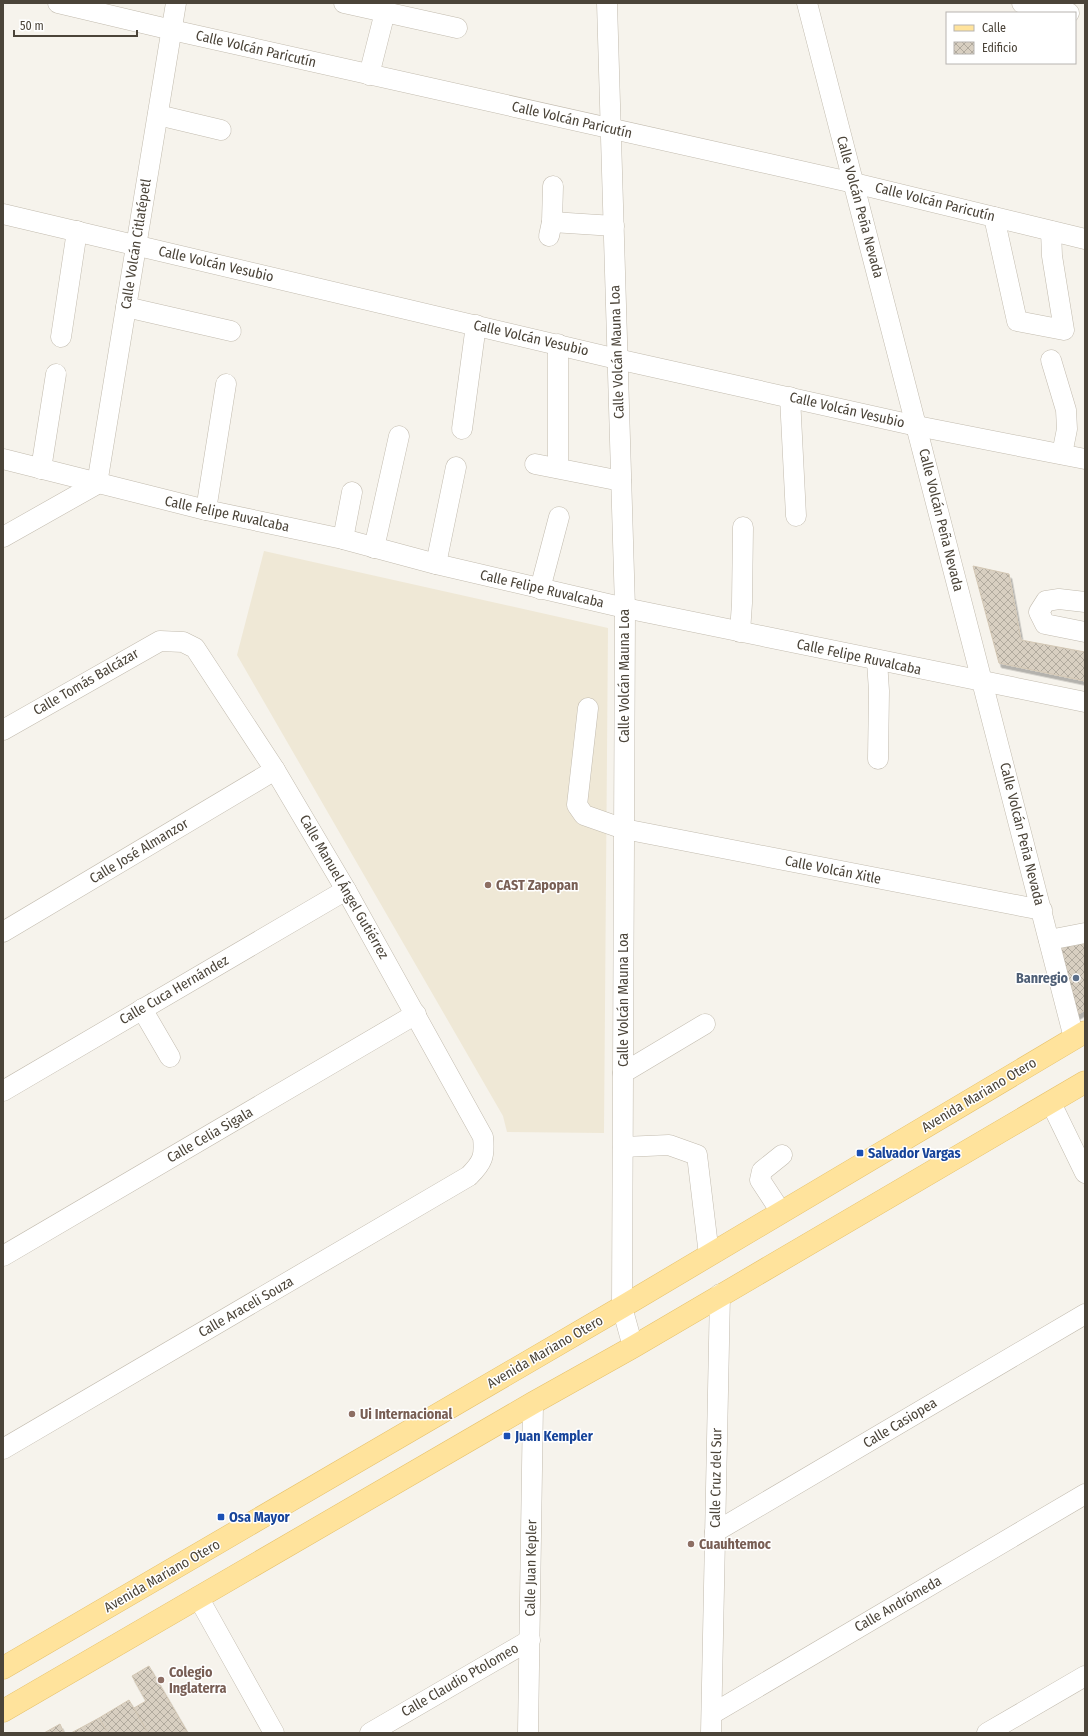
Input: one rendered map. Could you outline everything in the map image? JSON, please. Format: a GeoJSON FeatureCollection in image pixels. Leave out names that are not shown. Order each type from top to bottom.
{"type":"FeatureCollection","features":[{"type":"Feature","properties":{"kind":"main road","name":"Avenida Mariano Otero"},"geometry":{"type":"LineString","coordinates":[[3,1668],[622,1307],[1080,1035]]}},
{"type":"Feature","properties":{"kind":"main road"},"geometry":{"type":"LineString","coordinates":[[3,1711],[533,1403],[633,1347],[720,1294],[1085,1082]]}},
{"type":"Feature","properties":{"kind":"street","name":"Calle Volcán Paricutín"},"geometry":{"type":"LineString","coordinates":[[58,3],[611,130],[854,183],[1085,239]]}},
{"type":"Feature","properties":{"kind":"street","name":"Calle Volcán Citlatépetl"},"geometry":{"type":"LineString","coordinates":[[97,484],[176,3]]}},
{"type":"Feature","properties":{"kind":"street"},"geometry":{"type":"LineString","coordinates":[[344,3],[457,28]]}},
{"type":"Feature","properties":{"kind":"street","name":"Calle Volcán Mauna Loa"},"geometry":{"type":"LineString","coordinates":[[607,3],[624,608],[622,1307],[633,1347]]}},
{"type":"Feature","properties":{"kind":"street","name":"Calle Volcán Peña Nevada"},"geometry":{"type":"LineString","coordinates":[[807,3],[1049,940],[1080,1035]]}},
{"type":"Feature","properties":{"kind":"street"},"geometry":{"type":"LineString","coordinates":[[1022,3],[1063,12]]}},
{"type":"Feature","properties":{"kind":"street"},"geometry":{"type":"LineString","coordinates":[[369,75],[385,12]]}},
{"type":"Feature","properties":{"kind":"street"},"geometry":{"type":"LineString","coordinates":[[158,115],[221,130]]}},
{"type":"Feature","properties":{"kind":"street"},"geometry":{"type":"LineString","coordinates":[[553,186],[550,229],[614,226]]}},
{"type":"Feature","properties":{"kind":"street","name":"Calle Volcán Vesubio"},"geometry":{"type":"LineString","coordinates":[[3,214],[617,359],[917,426],[1085,459]]}},
{"type":"Feature","properties":{"kind":"street"},"geometry":{"type":"LineString","coordinates":[[994,217],[1016,321],[1064,330],[1052,256],[1051,231]]}},
{"type":"Feature","properties":{"kind":"street"},"geometry":{"type":"LineString","coordinates":[[61,337],[77,232]]}},
{"type":"Feature","properties":{"kind":"street"},"geometry":{"type":"LineString","coordinates":[[126,307],[231,331]]}},
{"type":"Feature","properties":{"kind":"street"},"geometry":{"type":"LineString","coordinates":[[462,429],[476,325]]}},
{"type":"Feature","properties":{"kind":"street"},"geometry":{"type":"LineString","coordinates":[[558,344],[558,468]]}},
{"type":"Feature","properties":{"kind":"street"},"geometry":{"type":"LineString","coordinates":[[1051,360],[1066,410],[1067,429],[1062,454]]}},
{"type":"Feature","properties":{"kind":"street"},"geometry":{"type":"LineString","coordinates":[[41,469],[56,374]]}},
{"type":"Feature","properties":{"kind":"street"},"geometry":{"type":"LineString","coordinates":[[206,510],[226,384]]}},
{"type":"Feature","properties":{"kind":"street"},"geometry":{"type":"LineString","coordinates":[[790,398],[796,516]]}},
{"type":"Feature","properties":{"kind":"street"},"geometry":{"type":"LineString","coordinates":[[374,548],[399,436]]}},
{"type":"Feature","properties":{"kind":"street","name":"Calle Felipe Ruvalcaba"},"geometry":{"type":"LineString","coordinates":[[3,459],[97,484],[206,510],[344,539],[436,564],[624,608],[877,661],[1085,702]]}},
{"type":"Feature","properties":{"kind":"street"},"geometry":{"type":"LineString","coordinates":[[535,464],[621,481]]}},
{"type":"Feature","properties":{"kind":"street"},"geometry":{"type":"LineString","coordinates":[[436,564],[456,466]]}},
{"type":"Feature","properties":{"kind":"street"},"geometry":{"type":"LineString","coordinates":[[3,537],[97,484]]}},
{"type":"Feature","properties":{"kind":"street"},"geometry":{"type":"LineString","coordinates":[[344,539],[352,492]]}},
{"type":"Feature","properties":{"kind":"street"},"geometry":{"type":"LineString","coordinates":[[540,588],[559,517]]}},
{"type":"Feature","properties":{"kind":"street"},"geometry":{"type":"LineString","coordinates":[[740,632],[743,527]]}},
{"type":"Feature","properties":{"kind":"street"},"geometry":{"type":"LineString","coordinates":[[1085,602],[1059,599],[1046,600],[1039,612],[1045,624],[1085,632]]}},
{"type":"Feature","properties":{"kind":"street","name":"Calle Tomás Balcázar"},"geometry":{"type":"LineString","coordinates":[[3,730],[150,645],[160,640],[171,640]]}},
{"type":"Feature","properties":{"kind":"street","name":"Calle Manuel Ángel Gutiérrez"},"geometry":{"type":"LineString","coordinates":[[171,640],[182,642],[195,648],[275,770],[346,890],[483,1137],[484,1158]]}},
{"type":"Feature","properties":{"kind":"street"},"geometry":{"type":"LineString","coordinates":[[877,661],[879,691],[878,759]]}},
{"type":"Feature","properties":{"kind":"street","name":"Calle Volcán Xitle"},"geometry":{"type":"LineString","coordinates":[[588,708],[577,805],[584,815],[624,829],[1042,910]]}},
{"type":"Feature","properties":{"kind":"street","name":"Calle José Almanzor"},"geometry":{"type":"LineString","coordinates":[[3,932],[275,770]]}},
{"type":"Feature","properties":{"kind":"street","name":"Calle Cuca Hernández"},"geometry":{"type":"LineString","coordinates":[[3,1091],[346,890]]}},
{"type":"Feature","properties":{"kind":"street"},"geometry":{"type":"LineString","coordinates":[[1049,940],[1085,933]]}},
{"type":"Feature","properties":{"kind":"street"},"geometry":{"type":"LineString","coordinates":[[142,1009],[170,1057]]}},
{"type":"Feature","properties":{"kind":"street","name":"Calle Celia Sigala"},"geometry":{"type":"LineString","coordinates":[[3,1256],[416,1014]]}},
{"type":"Feature","properties":{"kind":"street"},"geometry":{"type":"LineString","coordinates":[[623,1073],[705,1024]]}},
{"type":"Feature","properties":{"kind":"street"},"geometry":{"type":"LineString","coordinates":[[1051,1102],[1085,1173]]}},
{"type":"Feature","properties":{"kind":"street"},"geometry":{"type":"LineString","coordinates":[[623,1147],[669,1145],[698,1155],[709,1255]]}},
{"type":"Feature","properties":{"kind":"street"},"geometry":{"type":"LineString","coordinates":[[781,1212],[760,1180],[762,1171],[782,1155]]}},
{"type":"Feature","properties":{"kind":"street","name":"Calle Araceli Souza"},"geometry":{"type":"LineString","coordinates":[[3,1449],[469,1176],[484,1158]]}},
{"type":"Feature","properties":{"kind":"street","name":"Calle Cruz del Sur"},"geometry":{"type":"LineString","coordinates":[[711,1733],[720,1294]]}},
{"type":"Feature","properties":{"kind":"street","name":"Calle Casiopea"},"geometry":{"type":"LineString","coordinates":[[715,1532],[1085,1314]]}},
{"type":"Feature","properties":{"kind":"street","name":"Calle Juan Kepler"},"geometry":{"type":"LineString","coordinates":[[528,1733],[533,1403]]}},
{"type":"Feature","properties":{"kind":"street","name":"Calle Andrómeda"},"geometry":{"type":"LineString","coordinates":[[712,1714],[1085,1494]]}},
{"type":"Feature","properties":{"kind":"street"},"geometry":{"type":"LineString","coordinates":[[198,1597],[274,1733]]}},
{"type":"Feature","properties":{"kind":"street","name":"Calle Claudio Ptolomeo"},"geometry":{"type":"LineString","coordinates":[[370,1733],[530,1640]]}},
{"type":"Feature","properties":{"kind":"street"},"geometry":{"type":"LineString","coordinates":[[987,1733],[1085,1676]]}},
{"type":"Feature","properties":{"kind":"shaded area","name":"CAST Zapopan"},"geometry":{"type":"Polygon","coordinates":[[[264,551],[608,628],[604,1133],[507,1132],[503,1116],[237,655],[264,551]]]}},
{"type":"Feature","properties":{"kind":"building"},"geometry":{"type":"Polygon","coordinates":[[[973,566],[1009,574],[1021,640],[1085,652],[1085,681],[999,663],[973,566]]]}},
{"type":"Feature","properties":{"kind":"building","name":"Banregio"},"geometry":{"type":"Polygon","coordinates":[[[1085,941],[1085,1010],[1077,1015],[1060,946],[1085,941]]]}},
{"type":"Feature","properties":{"kind":"building"},"geometry":{"type":"Polygon","coordinates":[[[149,1666],[188,1733],[148,1733],[134,1708],[146,1701],[132,1676],[149,1666]]]}},
{"type":"Feature","properties":{"kind":"building"},"geometry":{"type":"Polygon","coordinates":[[[129,1700],[148,1733],[108,1733],[99,1718],[129,1700]]]}},
{"type":"Feature","properties":{"kind":"building"},"geometry":{"type":"Polygon","coordinates":[[[99,1718],[108,1733],[71,1733],[88,1724],[99,1718]]]}},
{"type":"Feature","properties":{"kind":"building"},"geometry":{"type":"Polygon","coordinates":[[[60,1724],[64,1733],[44,1733],[60,1724]]]}},
{"type":"Feature","properties":{"kind":"place","name":"CAST Zapopan"},"geometry":{"type":"Point","coordinates":[488,885]}},
{"type":"Feature","properties":{"kind":"place","name":"Banregio"},"geometry":{"type":"Point","coordinates":[1076,978]}},
{"type":"Feature","properties":{"kind":"place","name":"Salvador Vargas"},"geometry":{"type":"Point","coordinates":[860,1153]}},
{"type":"Feature","properties":{"kind":"place","name":"Ui Internacional"},"geometry":{"type":"Point","coordinates":[352,1414]}},
{"type":"Feature","properties":{"kind":"place","name":"Juan Kempler"},"geometry":{"type":"Point","coordinates":[507,1436]}},
{"type":"Feature","properties":{"kind":"place","name":"Osa Mayor"},"geometry":{"type":"Point","coordinates":[221,1517]}},
{"type":"Feature","properties":{"kind":"place","name":"Cuauhtemoc"},"geometry":{"type":"Point","coordinates":[691,1544]}},
{"type":"Feature","properties":{"kind":"place","name":"Colegio Inglaterra"},"geometry":{"type":"Point","coordinates":[161,1680]}}]}
